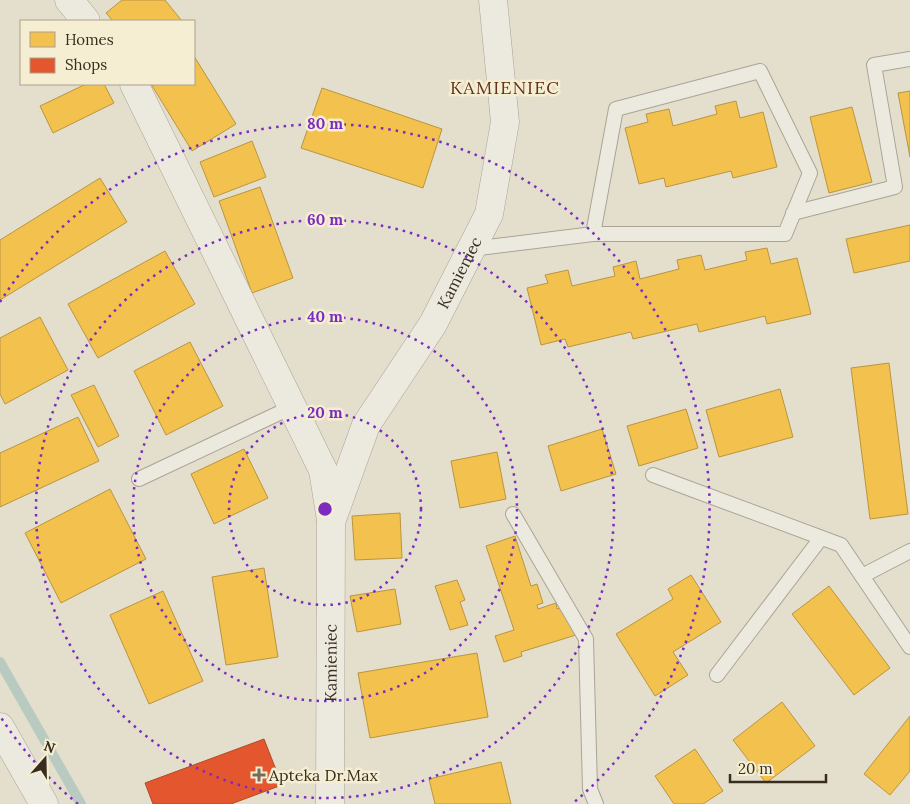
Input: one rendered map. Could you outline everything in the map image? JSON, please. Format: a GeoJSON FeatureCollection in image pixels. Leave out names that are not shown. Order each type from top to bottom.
{"type":"FeatureCollection","features":[{"type":"Feature","properties":{"kind":"street"},"geometry":{"type":"LineString","coordinates":[[69,0],[85,20]]}},
{"type":"Feature","properties":{"kind":"street","name":"Kamieniec"},"geometry":{"type":"LineString","coordinates":[[331,522],[366,425],[433,324],[489,214],[506,122],[493,0]]}},
{"type":"Feature","properties":{"kind":"street","name":"Kamieniec"},"geometry":{"type":"LineString","coordinates":[[134,85],[323,470],[331,522],[330,804]]}},
{"type":"Feature","properties":{"kind":"street"},"geometry":{"type":"LineString","coordinates":[[0,727],[44,804]]}},
{"type":"Feature","properties":{"kind":"lane"},"geometry":{"type":"LineString","coordinates":[[794,213],[895,187],[874,65],[910,58]]}},
{"type":"Feature","properties":{"kind":"lane"},"geometry":{"type":"LineString","coordinates":[[471,249],[593,234],[785,234],[810,173],[760,71],[616,109],[593,234]]}},
{"type":"Feature","properties":{"kind":"lane"},"geometry":{"type":"LineString","coordinates":[[139,479],[292,406]]}},
{"type":"Feature","properties":{"kind":"lane"},"geometry":{"type":"LineString","coordinates":[[653,476],[841,545],[910,647]]}},
{"type":"Feature","properties":{"kind":"lane"},"geometry":{"type":"LineString","coordinates":[[513,514],[586,639],[590,788],[596,804]]}},
{"type":"Feature","properties":{"kind":"lane"},"geometry":{"type":"LineString","coordinates":[[717,675],[821,538]]}},
{"type":"Feature","properties":{"kind":"lane"},"geometry":{"type":"LineString","coordinates":[[862,576],[910,551]]}},
{"type":"Feature","properties":{"kind":"building: Homes"},"geometry":{"type":"Polygon","coordinates":[[[122,0],[165,0],[181,20],[112,20],[106,13],[122,0]]]}},
{"type":"Feature","properties":{"kind":"building: Homes"},"geometry":{"type":"Polygon","coordinates":[[[195,58],[236,124],[192,151],[152,85],[195,85],[195,58]]]}},
{"type":"Feature","properties":{"kind":"building: Homes"},"geometry":{"type":"Polygon","coordinates":[[[84,85],[105,85],[114,103],[53,133],[40,106],[84,85]]]}},
{"type":"Feature","properties":{"kind":"building: Homes"},"geometry":{"type":"Polygon","coordinates":[[[322,88],[442,129],[423,188],[301,148],[322,88]]]}},
{"type":"Feature","properties":{"kind":"building: Homes"},"geometry":{"type":"Polygon","coordinates":[[[910,91],[910,157],[898,93],[910,91]]]}},
{"type":"Feature","properties":{"kind":"building: Homes"},"geometry":{"type":"Polygon","coordinates":[[[736,101],[740,118],[763,112],[777,167],[733,178],[731,171],[666,187],[664,178],[639,184],[625,128],[648,122],[646,114],[669,109],[673,126],[717,114],[715,106],[736,101]]]}},
{"type":"Feature","properties":{"kind":"building: Homes"},"geometry":{"type":"Polygon","coordinates":[[[852,107],[872,182],[829,193],[810,117],[852,107]]]}},
{"type":"Feature","properties":{"kind":"building: Homes"},"geometry":{"type":"Polygon","coordinates":[[[252,141],[266,177],[214,197],[200,162],[252,141]]]}},
{"type":"Feature","properties":{"kind":"building: Homes"},"geometry":{"type":"Polygon","coordinates":[[[100,178],[127,222],[0,300],[0,240],[100,178]]]}},
{"type":"Feature","properties":{"kind":"building: Homes"},"geometry":{"type":"Polygon","coordinates":[[[260,187],[293,278],[252,293],[219,201],[260,187]]]}},
{"type":"Feature","properties":{"kind":"building: Homes"},"geometry":{"type":"Polygon","coordinates":[[[910,225],[910,261],[854,273],[846,239],[910,225]]]}},
{"type":"Feature","properties":{"kind":"building: Homes"},"geometry":{"type":"Polygon","coordinates":[[[767,248],[771,264],[797,258],[811,314],[767,324],[765,316],[699,332],[697,324],[633,339],[631,332],[568,347],[565,339],[541,345],[527,288],[548,283],[545,275],[568,270],[572,286],[615,276],[613,267],[636,261],[640,279],[679,269],[677,260],[701,255],[705,270],[747,260],[745,252],[767,248]]]}},
{"type":"Feature","properties":{"kind":"building: Homes"},"geometry":{"type":"Polygon","coordinates":[[[165,251],[195,304],[98,358],[68,304],[165,251]]]}},
{"type":"Feature","properties":{"kind":"building: Homes"},"geometry":{"type":"Polygon","coordinates":[[[40,317],[68,370],[5,404],[0,394],[0,338],[40,317]]]}},
{"type":"Feature","properties":{"kind":"building: Homes"},"geometry":{"type":"Polygon","coordinates":[[[190,342],[223,406],[166,435],[134,371],[190,342]]]}},
{"type":"Feature","properties":{"kind":"building: Homes"},"geometry":{"type":"Polygon","coordinates":[[[889,363],[908,514],[870,519],[851,368],[889,363]]]}},
{"type":"Feature","properties":{"kind":"building: Homes"},"geometry":{"type":"Polygon","coordinates":[[[94,385],[119,436],[98,447],[71,395],[94,385]]]}},
{"type":"Feature","properties":{"kind":"building: Homes"},"geometry":{"type":"Polygon","coordinates":[[[780,389],[793,437],[719,457],[706,410],[780,389]]]}},
{"type":"Feature","properties":{"kind":"building: Homes"},"geometry":{"type":"Polygon","coordinates":[[[686,409],[698,448],[639,466],[627,426],[686,409]]]}},
{"type":"Feature","properties":{"kind":"building: Homes"},"geometry":{"type":"Polygon","coordinates":[[[78,417],[99,461],[0,507],[0,453],[78,417]]]}},
{"type":"Feature","properties":{"kind":"building: Homes"},"geometry":{"type":"Polygon","coordinates":[[[602,429],[616,474],[561,491],[548,446],[602,429]]]}},
{"type":"Feature","properties":{"kind":"building: Homes"},"geometry":{"type":"Polygon","coordinates":[[[244,449],[268,498],[214,524],[191,474],[244,449]]]}},
{"type":"Feature","properties":{"kind":"building: Homes"},"geometry":{"type":"Polygon","coordinates":[[[497,452],[506,499],[460,508],[451,461],[497,452]]]}},
{"type":"Feature","properties":{"kind":"building: Homes"},"geometry":{"type":"Polygon","coordinates":[[[110,489],[146,559],[61,603],[25,533],[110,489]]]}},
{"type":"Feature","properties":{"kind":"building: Homes"},"geometry":{"type":"Polygon","coordinates":[[[400,513],[402,558],[355,560],[352,516],[400,513]]]}},
{"type":"Feature","properties":{"kind":"building: Homes"},"geometry":{"type":"Polygon","coordinates":[[[515,536],[531,586],[537,584],[543,603],[537,605],[538,609],[556,603],[557,609],[566,606],[576,635],[521,652],[522,656],[504,662],[495,636],[514,630],[486,546],[515,536]]]}},
{"type":"Feature","properties":{"kind":"building: Homes"},"geometry":{"type":"Polygon","coordinates":[[[264,568],[278,657],[226,665],[212,577],[264,568]]]}},
{"type":"Feature","properties":{"kind":"building: Homes"},"geometry":{"type":"Polygon","coordinates":[[[691,575],[721,622],[673,652],[688,675],[655,696],[616,634],[673,599],[668,589],[691,575]]]}},
{"type":"Feature","properties":{"kind":"building: Homes"},"geometry":{"type":"Polygon","coordinates":[[[457,580],[465,600],[460,602],[468,625],[450,630],[435,586],[457,580]]]}},
{"type":"Feature","properties":{"kind":"building: Homes"},"geometry":{"type":"Polygon","coordinates":[[[829,586],[890,668],[854,695],[792,614],[829,586]]]}},
{"type":"Feature","properties":{"kind":"building: Homes"},"geometry":{"type":"Polygon","coordinates":[[[395,589],[401,624],[357,632],[350,596],[395,589]]]}},
{"type":"Feature","properties":{"kind":"building: Homes"},"geometry":{"type":"Polygon","coordinates":[[[163,591],[203,681],[149,704],[110,615],[163,591]]]}},
{"type":"Feature","properties":{"kind":"building: Homes"},"geometry":{"type":"Polygon","coordinates":[[[477,653],[488,717],[370,738],[358,673],[477,653]]]}},
{"type":"Feature","properties":{"kind":"building: Homes"},"geometry":{"type":"Polygon","coordinates":[[[782,702],[815,746],[766,783],[733,740],[782,702]]]}},
{"type":"Feature","properties":{"kind":"building: Homes"},"geometry":{"type":"Polygon","coordinates":[[[910,716],[910,771],[890,795],[864,774],[910,716]]]}},
{"type":"Feature","properties":{"kind":"building: Homes"},"geometry":{"type":"Polygon","coordinates":[[[695,749],[723,791],[703,804],[674,804],[655,776],[695,749]]]}},
{"type":"Feature","properties":{"kind":"building: Homes"},"geometry":{"type":"Polygon","coordinates":[[[501,762],[511,804],[435,804],[429,779],[501,762]]]}},
{"type":"Feature","properties":{"kind":"building: Shops"},"geometry":{"type":"Polygon","coordinates":[[[264,739],[282,785],[231,804],[153,804],[145,783],[264,739]]]}},
{"type":"Feature","properties":{"kind":"waterway"},"geometry":{"type":"LineString","coordinates":[[0,662],[81,804]]}},
{"type":"Feature","properties":{"kind":"place","name":"Apteka Dr.Max"},"geometry":{"type":"Point","coordinates":[259,775]}},
{"type":"Feature","properties":{"kind":"district","name":"KAMIENIEC"},"geometry":{"type":"Point","coordinates":[505,87]}}]}
